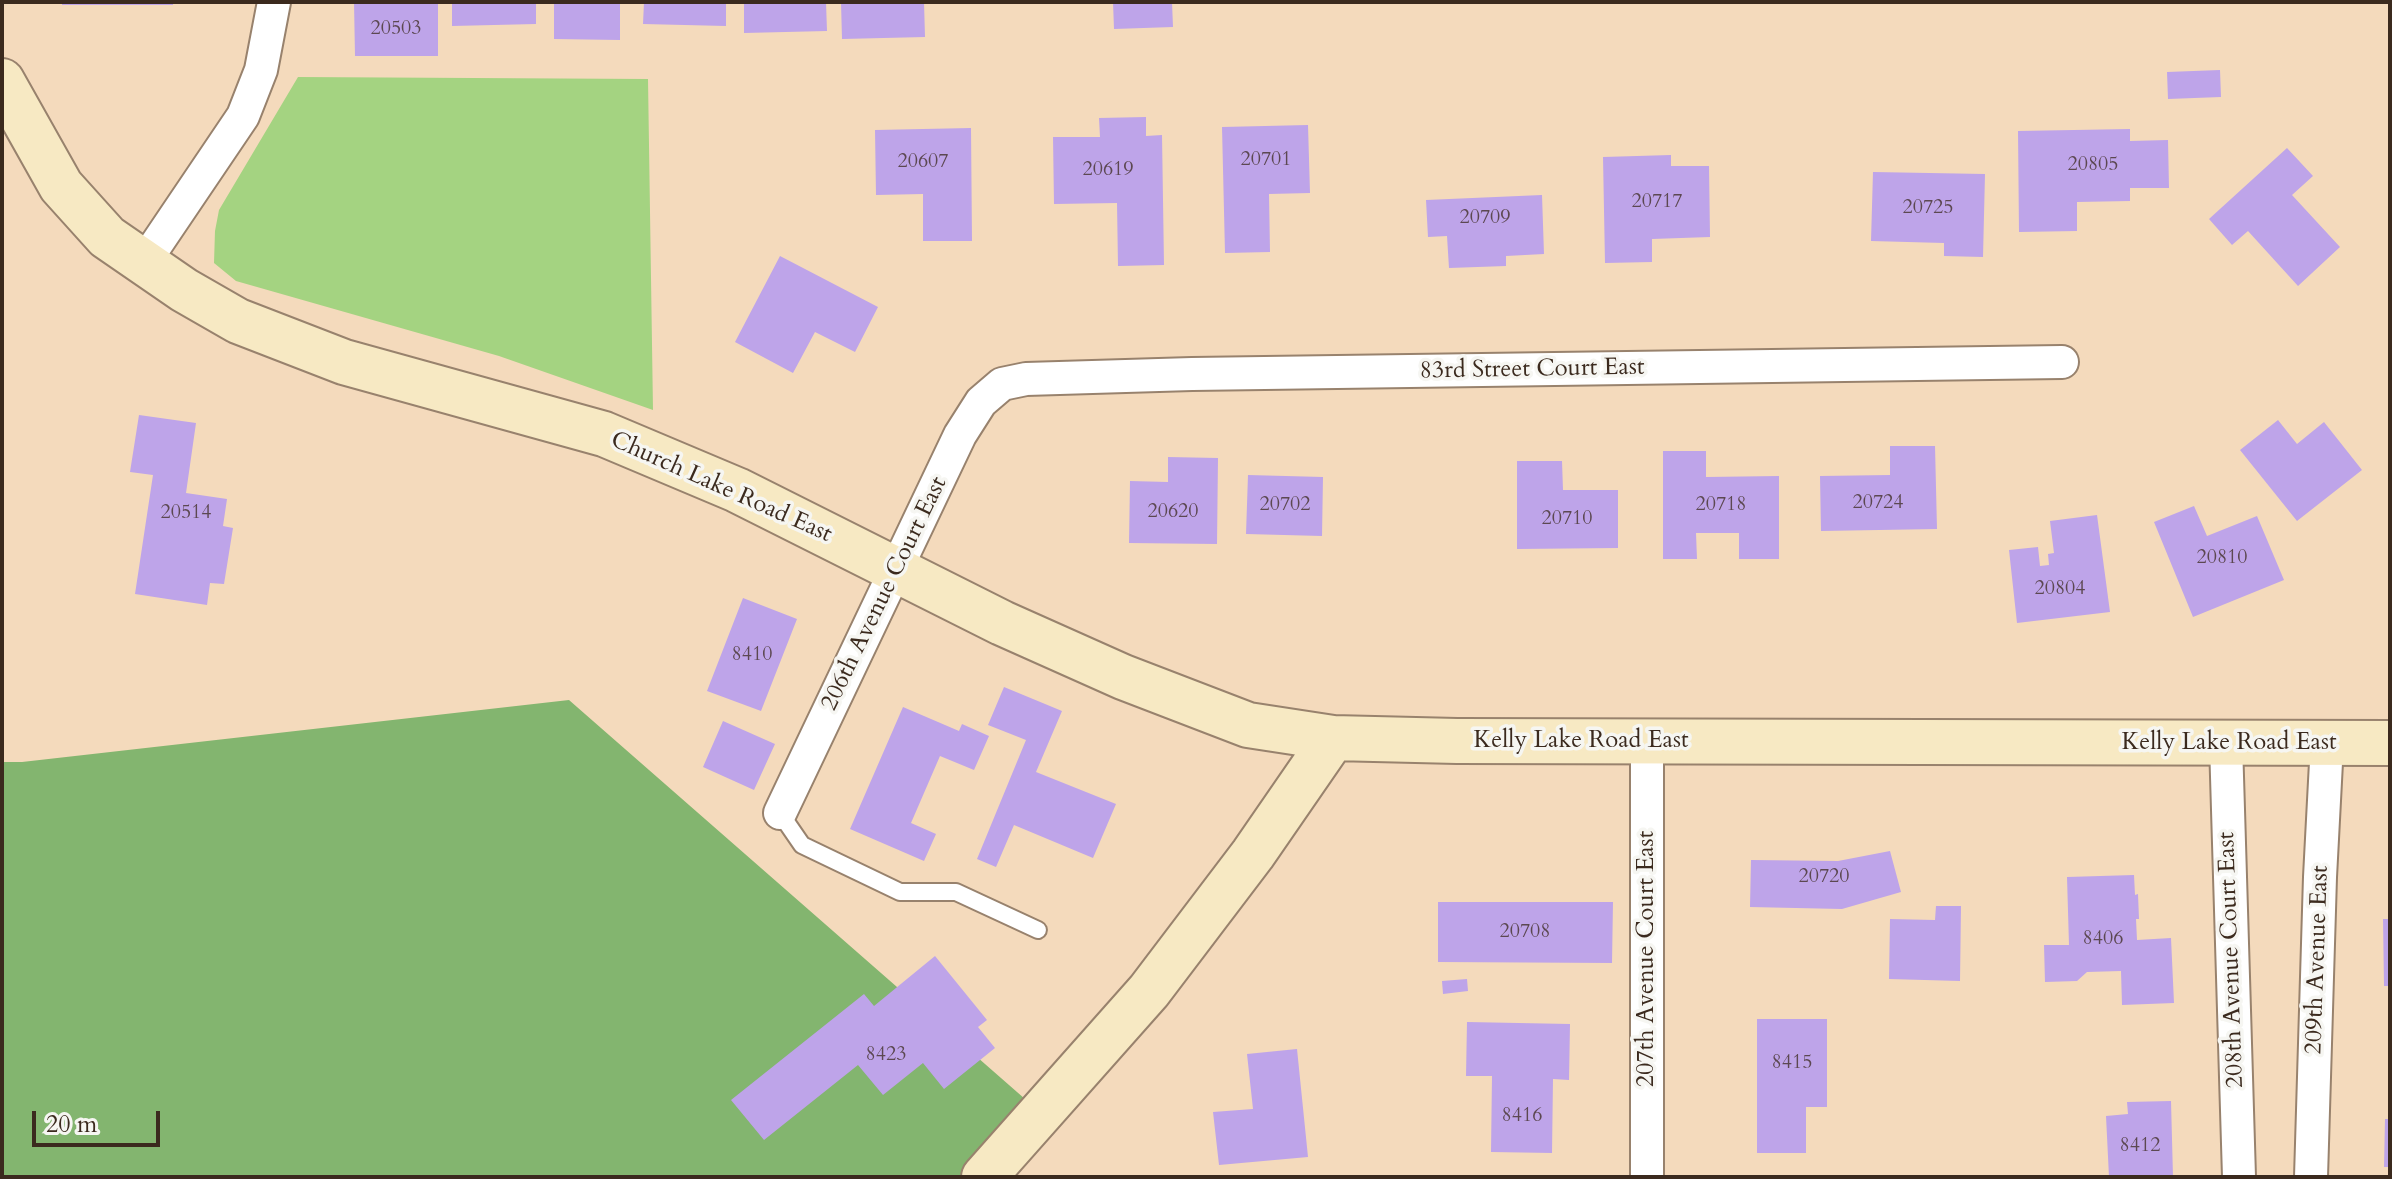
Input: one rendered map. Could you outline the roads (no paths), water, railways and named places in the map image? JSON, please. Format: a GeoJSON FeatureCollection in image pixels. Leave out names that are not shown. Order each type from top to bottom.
{"type":"FeatureCollection","features":[{"type":"Feature","properties":{"kind":"street"},"geometry":{"type":"LineString","coordinates":[[143,264],[243,116],[261,70],[274,2]]}},
{"type":"Feature","properties":{"kind":"street","name":"Church Lake Road East"},"geometry":{"type":"LineString","coordinates":[[2,81],[61,186],[107,237],[143,264],[238,321],[344,362],[604,434],[737,490],[1002,623],[1123,677],[1248,725],[1333,738]]}},
{"type":"Feature","properties":{"kind":"street","name":"83rd Street Court East"},"geometry":{"type":"LineString","coordinates":[[1002,384],[1026,379],[1192,374],[2062,362]]}},
{"type":"Feature","properties":{"kind":"street","name":"206th Avenue Court East"},"geometry":{"type":"LineString","coordinates":[[780,813],[960,435],[981,402],[1002,384]]}},
{"type":"Feature","properties":{"kind":"street"},"geometry":{"type":"LineString","coordinates":[[984,1177],[1149,991],[1253,854],[1333,738]]}},
{"type":"Feature","properties":{"kind":"street","name":"Kelly Lake Road East"},"geometry":{"type":"LineString","coordinates":[[1333,738],[1457,741],[2390,743]]}},
{"type":"Feature","properties":{"kind":"street","name":"207th Avenue Court East"},"geometry":{"type":"LineString","coordinates":[[1647,741],[1647,1177]]}},
{"type":"Feature","properties":{"kind":"street","name":"208th Avenue Court East"},"geometry":{"type":"LineString","coordinates":[[2226,743],[2239,1177]]}},
{"type":"Feature","properties":{"kind":"street","name":"209th Avenue East"},"geometry":{"type":"LineString","coordinates":[[2311,1177],[2319,893],[2327,743]]}},
{"type":"Feature","properties":{"kind":"lane"},"geometry":{"type":"LineString","coordinates":[[780,813],[802,845],[900,892],[956,892],[1038,930]]}}]}
